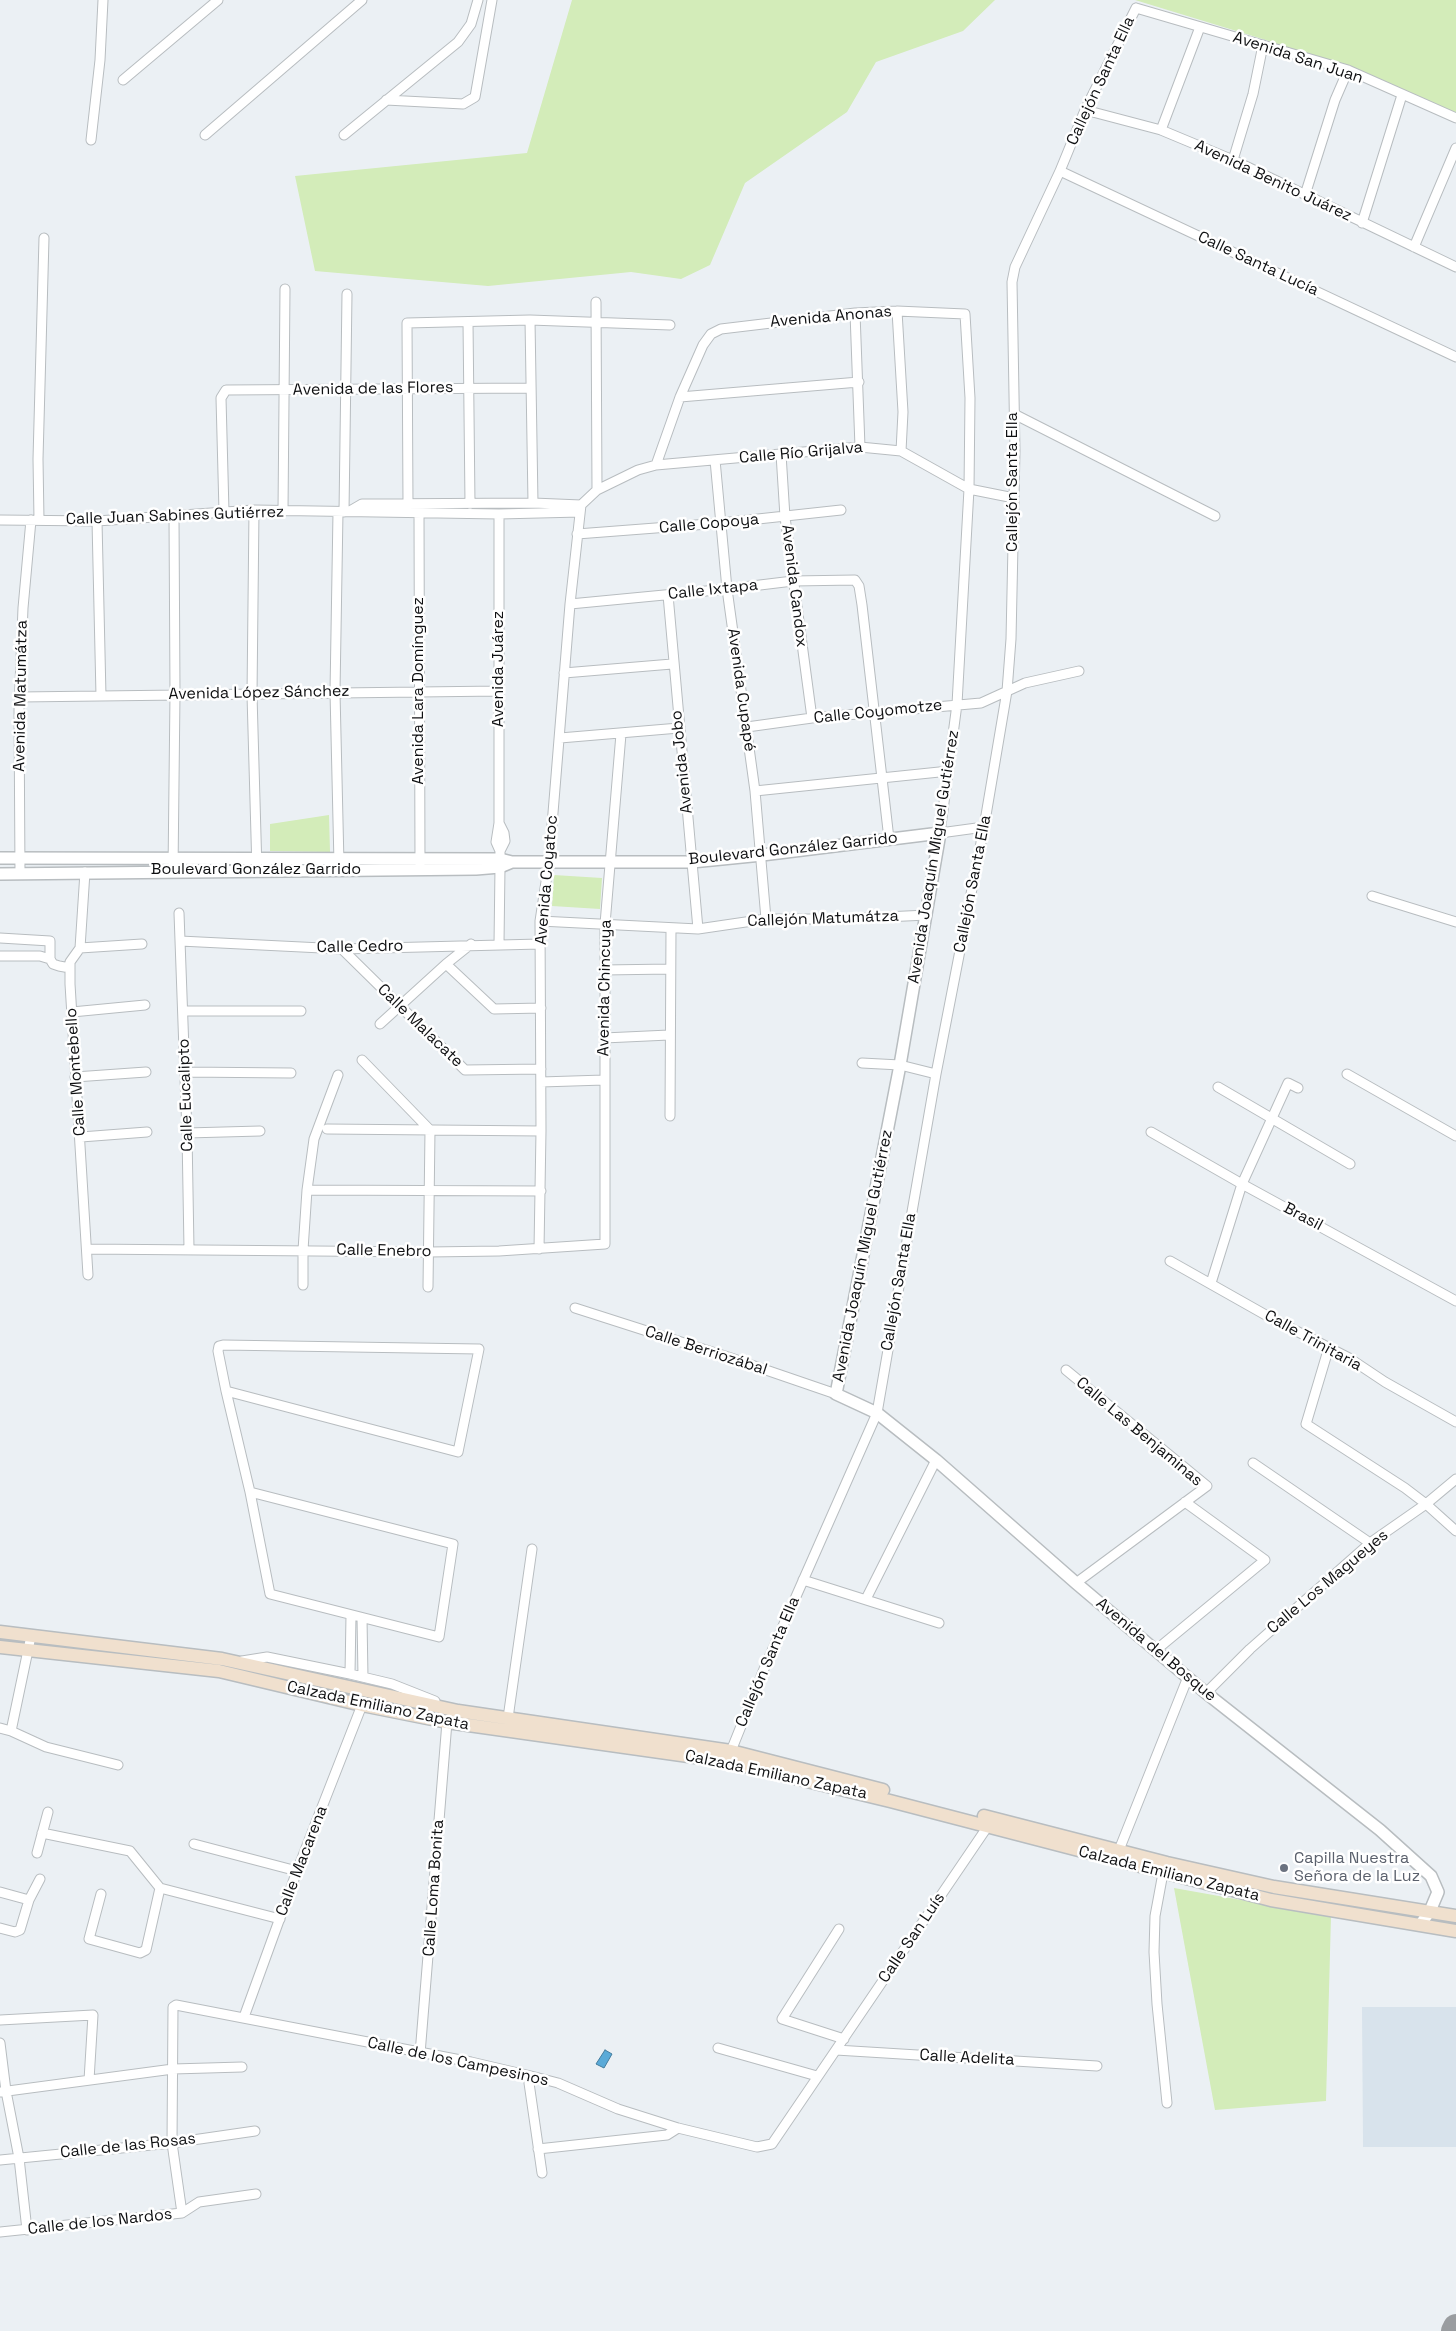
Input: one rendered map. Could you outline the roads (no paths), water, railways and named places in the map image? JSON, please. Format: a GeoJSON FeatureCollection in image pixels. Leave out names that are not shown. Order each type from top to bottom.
{"type":"FeatureCollection","features":[{"type":"Feature","properties":{"kind":"main road","name":"Calzada Emiliano Zapata"},"geometry":{"type":"LineString","coordinates":[[0,1632],[236,1662],[458,1711],[731,1751],[771,1766],[988,1826],[1012,1828],[1119,1850],[1167,1863],[1274,1886],[1456,1916]]}},
{"type":"Feature","properties":{"kind":"main road","name":"Calzada Emiliano Zapata"},"geometry":{"type":"LineString","coordinates":[[0,1647],[219,1671],[362,1705],[447,1722],[771,1766],[1012,1828],[1163,1873],[1271,1900],[1456,1931]]}},
{"type":"Feature","properties":{"kind":"street"},"geometry":{"type":"LineString","coordinates":[[91,140],[100,60],[103,0]]}},
{"type":"Feature","properties":{"kind":"street"},"geometry":{"type":"LineString","coordinates":[[123,80],[218,0]]}},
{"type":"Feature","properties":{"kind":"street"},"geometry":{"type":"LineString","coordinates":[[205,135],[362,0]]}},
{"type":"Feature","properties":{"kind":"street"},"geometry":{"type":"LineString","coordinates":[[344,135],[386,100],[458,42],[471,24],[477,3],[492,3],[475,97],[463,104],[386,100]]}},
{"type":"Feature","properties":{"kind":"street","name":"Avenida San Juan"},"geometry":{"type":"LineString","coordinates":[[1134,4],[1200,27],[1348,70],[1456,118]]}},
{"type":"Feature","properties":{"kind":"street","name":"Callejón Santa Ella"},"geometry":{"type":"LineString","coordinates":[[731,1751],[802,1580],[877,1413],[936,1074],[984,827],[1007,691],[1014,498],[1012,282],[1015,267],[1134,4]]}},
{"type":"Feature","properties":{"kind":"street"},"geometry":{"type":"LineString","coordinates":[[1161,130],[1200,27]]}},
{"type":"Feature","properties":{"kind":"street"},"geometry":{"type":"LineString","coordinates":[[1232,160],[1253,94],[1263,45]]}},
{"type":"Feature","properties":{"kind":"street"},"geometry":{"type":"LineString","coordinates":[[1305,195],[1335,100],[1348,70]]}},
{"type":"Feature","properties":{"kind":"street"},"geometry":{"type":"LineString","coordinates":[[1362,223],[1402,95]]}},
{"type":"Feature","properties":{"kind":"street","name":"Avenida Benito Juárez"},"geometry":{"type":"LineString","coordinates":[[1085,110],[1161,130],[1232,160],[1456,267]]}},
{"type":"Feature","properties":{"kind":"street"},"geometry":{"type":"LineString","coordinates":[[1414,247],[1456,148]]}},
{"type":"Feature","properties":{"kind":"street","name":"Calle Santa Lucía"},"geometry":{"type":"LineString","coordinates":[[1060,171],[1456,357]]}},
{"type":"Feature","properties":{"kind":"street","name":"Avenida Matumátza"},"geometry":{"type":"LineString","coordinates":[[20,873],[18,757],[23,608],[35,520],[44,238]]}},
{"type":"Feature","properties":{"kind":"street"},"geometry":{"type":"LineString","coordinates":[[283,511],[284,289]]}},
{"type":"Feature","properties":{"kind":"street"},"geometry":{"type":"LineString","coordinates":[[339,864],[335,692],[344,511],[347,294]]}},
{"type":"Feature","properties":{"kind":"street"},"geometry":{"type":"LineString","coordinates":[[581,509],[597,490],[596,302]]}},
{"type":"Feature","properties":{"kind":"street"},"geometry":{"type":"LineString","coordinates":[[897,311],[903,412],[901,451]]}},
{"type":"Feature","properties":{"kind":"street","name":"Avenida Anonas"},"geometry":{"type":"LineString","coordinates":[[680,397],[703,344],[711,334],[721,329],[855,312],[897,311],[965,314]]}},
{"type":"Feature","properties":{"kind":"street"},"geometry":{"type":"LineString","coordinates":[[855,312],[860,446]]}},
{"type":"Feature","properties":{"kind":"street","name":"Avenida Joaquín Miguel Gutiérrez"},"geometry":{"type":"LineString","coordinates":[[836,1394],[900,1065],[927,914],[949,771],[957,704],[969,489],[970,398],[965,314]]}},
{"type":"Feature","properties":{"kind":"street"},"geometry":{"type":"LineString","coordinates":[[530,320],[533,503]]}},
{"type":"Feature","properties":{"kind":"street"},"geometry":{"type":"LineString","coordinates":[[408,504],[407,323],[530,320],[670,325]]}},
{"type":"Feature","properties":{"kind":"street"},"geometry":{"type":"LineString","coordinates":[[468,322],[470,504]]}},
{"type":"Feature","properties":{"kind":"street"},"geometry":{"type":"LineString","coordinates":[[656,465],[680,397],[859,382]]}},
{"type":"Feature","properties":{"kind":"street","name":"Avenida de las Flores"},"geometry":{"type":"LineString","coordinates":[[224,512],[221,398],[226,390],[530,388]]}},
{"type":"Feature","properties":{"kind":"street"},"geometry":{"type":"LineString","coordinates":[[1014,414],[1215,516]]}},
{"type":"Feature","properties":{"kind":"street","name":"Calle Río Grijalva"},"geometry":{"type":"LineString","coordinates":[[597,490],[638,470],[656,465],[860,446],[901,451],[969,489],[1014,498]]}},
{"type":"Feature","properties":{"kind":"street","name":"Avenida Candox"},"geometry":{"type":"LineString","coordinates":[[781,454],[785,517],[812,718]]}},
{"type":"Feature","properties":{"kind":"street","name":"Avenida Cupapé"},"geometry":{"type":"LineString","coordinates":[[715,460],[727,590],[755,791],[766,919]]}},
{"type":"Feature","properties":{"kind":"street","name":"Calle Juan Sabines Gutiérrez"},"geometry":{"type":"LineString","coordinates":[[344,511],[362,504],[533,503],[581,509]]}},
{"type":"Feature","properties":{"kind":"street","name":"Calle Juan Sabines Gutiérrez"},"geometry":{"type":"LineString","coordinates":[[0,520],[97,521],[254,510],[498,514],[581,509]]}},
{"type":"Feature","properties":{"kind":"street","name":"Avenida Coyatoc"},"geometry":{"type":"LineString","coordinates":[[539,1248],[541,1190],[540,921],[549,862],[576,534],[581,509]]}},
{"type":"Feature","properties":{"kind":"street"},"geometry":{"type":"LineString","coordinates":[[254,510],[252,694],[257,871]]}},
{"type":"Feature","properties":{"kind":"street","name":"Calle Copoya"},"geometry":{"type":"LineString","coordinates":[[576,534],[721,523],[841,510]]}},
{"type":"Feature","properties":{"kind":"street","name":"Avenida Lara Domínguez"},"geometry":{"type":"LineString","coordinates":[[419,513],[418,692],[420,864]]}},
{"type":"Feature","properties":{"kind":"street","name":"Avenida Juárez"},"geometry":{"type":"LineString","coordinates":[[498,514],[499,823],[504,833],[505,841],[500,859],[499,944]]}},
{"type":"Feature","properties":{"kind":"street"},"geometry":{"type":"LineString","coordinates":[[173,871],[176,694],[174,516]]}},
{"type":"Feature","properties":{"kind":"street"},"geometry":{"type":"LineString","coordinates":[[97,521],[101,696]]}},
{"type":"Feature","properties":{"kind":"street","name":"Calle Ixtapa"},"geometry":{"type":"LineString","coordinates":[[570,604],[727,590],[793,580],[855,580],[859,586],[876,712]]}},
{"type":"Feature","properties":{"kind":"street","name":"Avenida Jobo"},"geometry":{"type":"LineString","coordinates":[[668,595],[672,664],[698,929]]}},
{"type":"Feature","properties":{"kind":"street"},"geometry":{"type":"LineString","coordinates":[[564,673],[672,664]]}},
{"type":"Feature","properties":{"kind":"street","name":"Calle Coyomotze"},"geometry":{"type":"LineString","coordinates":[[747,728],[812,718],[981,702],[1033,681],[1079,672]]}},
{"type":"Feature","properties":{"kind":"street","name":"Avenida López Sánchez"},"geometry":{"type":"LineString","coordinates":[[20,697],[499,691]]}},
{"type":"Feature","properties":{"kind":"street"},"geometry":{"type":"LineString","coordinates":[[876,712],[889,839]]}},
{"type":"Feature","properties":{"kind":"street"},"geometry":{"type":"LineString","coordinates":[[560,738],[679,728]]}},
{"type":"Feature","properties":{"kind":"street","name":"Avenida Chincuya"},"geometry":{"type":"LineString","coordinates":[[605,1244],[605,924],[621,734]]}},
{"type":"Feature","properties":{"kind":"street"},"geometry":{"type":"LineString","coordinates":[[755,791],[949,771]]}},
{"type":"Feature","properties":{"kind":"street","name":"Boulevard González Garrido"},"geometry":{"type":"LineString","coordinates":[[0,858],[256,858],[339,864],[420,864],[500,859],[512,862],[692,862],[984,827]]}},
{"type":"Feature","properties":{"kind":"street","name":"Boulevard González Garrido"},"geometry":{"type":"LineString","coordinates":[[0,874],[257,871],[339,864]]}},
{"type":"Feature","properties":{"kind":"street","name":"Calle Montebello"},"geometry":{"type":"LineString","coordinates":[[85,872],[80,948],[74,953],[70,968],[88,1276]]}},
{"type":"Feature","properties":{"kind":"street"},"geometry":{"type":"LineString","coordinates":[[1372,896],[1456,922]]}},
{"type":"Feature","properties":{"kind":"street","name":"Calle Eucalipto"},"geometry":{"type":"LineString","coordinates":[[179,913],[189,1249]]}},
{"type":"Feature","properties":{"kind":"street","name":"Callejón Matumátza"},"geometry":{"type":"LineString","coordinates":[[540,921],[698,929],[766,919],[842,920],[927,914]]}},
{"type":"Feature","properties":{"kind":"street"},"geometry":{"type":"LineString","coordinates":[[670,928],[670,1116]]}},
{"type":"Feature","properties":{"kind":"street"},"geometry":{"type":"LineString","coordinates":[[0,938],[46,940],[50,942],[50,958],[53,964],[70,968]]}},
{"type":"Feature","properties":{"kind":"street","name":"Calle Cedro"},"geometry":{"type":"LineString","coordinates":[[180,941],[342,949],[471,944],[540,944]]}},
{"type":"Feature","properties":{"kind":"street"},"geometry":{"type":"LineString","coordinates":[[80,948],[142,944]]}},
{"type":"Feature","properties":{"kind":"street"},"geometry":{"type":"LineString","coordinates":[[380,1024],[471,944]]}},
{"type":"Feature","properties":{"kind":"street","name":"Calle Malacate"},"geometry":{"type":"LineString","coordinates":[[342,949],[465,1070],[541,1069]]}},
{"type":"Feature","properties":{"kind":"street"},"geometry":{"type":"LineString","coordinates":[[0,956],[50,958]]}},
{"type":"Feature","properties":{"kind":"street"},"geometry":{"type":"LineString","coordinates":[[446,964],[494,1009],[541,1008]]}},
{"type":"Feature","properties":{"kind":"street"},"geometry":{"type":"LineString","coordinates":[[604,970],[670,969]]}},
{"type":"Feature","properties":{"kind":"street"},"geometry":{"type":"LineString","coordinates":[[72,1012],[145,1005]]}},
{"type":"Feature","properties":{"kind":"street"},"geometry":{"type":"LineString","coordinates":[[183,1011],[301,1011]]}},
{"type":"Feature","properties":{"kind":"street"},"geometry":{"type":"LineString","coordinates":[[604,1038],[669,1035]]}},
{"type":"Feature","properties":{"kind":"street"},"geometry":{"type":"LineString","coordinates":[[362,1060],[430,1130],[428,1287]]}},
{"type":"Feature","properties":{"kind":"street"},"geometry":{"type":"LineString","coordinates":[[862,1062],[900,1065],[936,1074]]}},
{"type":"Feature","properties":{"kind":"street"},"geometry":{"type":"LineString","coordinates":[[75,1076],[146,1072]]}},
{"type":"Feature","properties":{"kind":"street"},"geometry":{"type":"LineString","coordinates":[[185,1072],[292,1073]]}},
{"type":"Feature","properties":{"kind":"street"},"geometry":{"type":"LineString","coordinates":[[1346,1074],[1456,1136]]}},
{"type":"Feature","properties":{"kind":"street"},"geometry":{"type":"LineString","coordinates":[[303,1284],[307,1190],[314,1139],[338,1075]]}},
{"type":"Feature","properties":{"kind":"street"},"geometry":{"type":"LineString","coordinates":[[541,1082],[604,1080]]}},
{"type":"Feature","properties":{"kind":"street"},"geometry":{"type":"LineString","coordinates":[[1211,1283],[1242,1184],[1271,1117],[1288,1083],[1298,1088]]}},
{"type":"Feature","properties":{"kind":"street"},"geometry":{"type":"LineString","coordinates":[[1218,1087],[1350,1164]]}},
{"type":"Feature","properties":{"kind":"street"},"geometry":{"type":"LineString","coordinates":[[327,1129],[541,1131]]}},
{"type":"Feature","properties":{"kind":"street"},"geometry":{"type":"LineString","coordinates":[[187,1133],[260,1131]]}},
{"type":"Feature","properties":{"kind":"street"},"geometry":{"type":"LineString","coordinates":[[80,1137],[147,1132]]}},
{"type":"Feature","properties":{"kind":"street","name":"Brasil"},"geometry":{"type":"LineString","coordinates":[[1151,1132],[1456,1301]]}},
{"type":"Feature","properties":{"kind":"street"},"geometry":{"type":"LineString","coordinates":[[307,1190],[541,1190]]}},
{"type":"Feature","properties":{"kind":"street","name":"Calle Enebro"},"geometry":{"type":"LineString","coordinates":[[87,1249],[429,1252],[605,1244]]}},
{"type":"Feature","properties":{"kind":"street","name":"Calle Trinitaria"},"geometry":{"type":"LineString","coordinates":[[1170,1261],[1271,1318],[1329,1347],[1456,1422]]}},
{"type":"Feature","properties":{"kind":"street","name":"Calle Berriozábal"},"geometry":{"type":"LineString","coordinates":[[575,1308],[836,1394]]}},
{"type":"Feature","properties":{"kind":"street"},"geometry":{"type":"LineString","coordinates":[[226,1391],[458,1452],[479,1349],[223,1345],[219,1346],[218,1351],[226,1391],[250,1492],[270,1594],[439,1637],[453,1544],[250,1492]]}},
{"type":"Feature","properties":{"kind":"street"},"geometry":{"type":"LineString","coordinates":[[1329,1347],[1306,1424],[1367,1462],[1426,1504],[1456,1531]]}},
{"type":"Feature","properties":{"kind":"street","name":"Calle Las Benjaminas"},"geometry":{"type":"LineString","coordinates":[[1066,1370],[1207,1486],[1076,1583]]}},
{"type":"Feature","properties":{"kind":"street","name":"Avenida del Bosque"},"geometry":{"type":"LineString","coordinates":[[836,1394],[877,1413],[936,1460],[1188,1678],[1380,1830],[1431,1876],[1438,1892],[1430,1911],[1420,1925]]}},
{"type":"Feature","properties":{"kind":"street"},"geometry":{"type":"LineString","coordinates":[[866,1599],[936,1460]]}},
{"type":"Feature","properties":{"kind":"street"},"geometry":{"type":"LineString","coordinates":[[1253,1463],[1370,1543]]}},
{"type":"Feature","properties":{"kind":"street","name":"Calle Los Magueyes"},"geometry":{"type":"LineString","coordinates":[[1206,1693],[1250,1648],[1370,1543],[1426,1504],[1456,1479]]}},
{"type":"Feature","properties":{"kind":"street"},"geometry":{"type":"LineString","coordinates":[[1156,1650],[1265,1560],[1185,1502]]}},
{"type":"Feature","properties":{"kind":"street"},"geometry":{"type":"LineString","coordinates":[[508,1718],[532,1549]]}},
{"type":"Feature","properties":{"kind":"street"},"geometry":{"type":"LineString","coordinates":[[802,1580],[939,1622]]}},
{"type":"Feature","properties":{"kind":"street"},"geometry":{"type":"LineString","coordinates":[[350,1674],[351,1615]]}},
{"type":"Feature","properties":{"kind":"street"},"geometry":{"type":"LineString","coordinates":[[362,1618],[363,1677]]}},
{"type":"Feature","properties":{"kind":"street"},"geometry":{"type":"LineString","coordinates":[[11,1731],[31,1636]]}},
{"type":"Feature","properties":{"kind":"street"},"geometry":{"type":"LineString","coordinates":[[236,1662],[267,1657],[350,1674],[392,1684],[458,1711]]}},
{"type":"Feature","properties":{"kind":"street"},"geometry":{"type":"LineString","coordinates":[[1119,1850],[1188,1678]]}},
{"type":"Feature","properties":{"kind":"street","name":"Calle Macarena"},"geometry":{"type":"LineString","coordinates":[[244,2017],[296,1871],[362,1705]]}},
{"type":"Feature","properties":{"kind":"street","name":"Calle Loma Bonita"},"geometry":{"type":"LineString","coordinates":[[420,2054],[447,1722]]}},
{"type":"Feature","properties":{"kind":"street"},"geometry":{"type":"LineString","coordinates":[[0,1728],[46,1747],[118,1765]]}},
{"type":"Feature","properties":{"kind":"street"},"geometry":{"type":"LineString","coordinates":[[36,1853],[48,1812]]}},
{"type":"Feature","properties":{"kind":"street","name":"Calle San Luís"},"geometry":{"type":"LineString","coordinates":[[836,2050],[988,1826]]}},
{"type":"Feature","properties":{"kind":"street"},"geometry":{"type":"LineString","coordinates":[[42,1833],[130,1851],[160,1888],[280,1918]]}},
{"type":"Feature","properties":{"kind":"street"},"geometry":{"type":"LineString","coordinates":[[194,1844],[296,1871]]}},
{"type":"Feature","properties":{"kind":"street"},"geometry":{"type":"LineString","coordinates":[[1163,1873],[1155,1916],[1154,1952],[1167,2103]]}},
{"type":"Feature","properties":{"kind":"street"},"geometry":{"type":"LineString","coordinates":[[0,1928],[16,1932],[20,1930],[29,1900],[40,1879]]}},
{"type":"Feature","properties":{"kind":"street"},"geometry":{"type":"LineString","coordinates":[[101,1894],[89,1939],[140,1953],[146,1950],[160,1888]]}},
{"type":"Feature","properties":{"kind":"street"},"geometry":{"type":"LineString","coordinates":[[0,1892],[29,1900]]}},
{"type":"Feature","properties":{"kind":"street"},"geometry":{"type":"LineString","coordinates":[[839,1929],[782,2019],[844,2039]]}},
{"type":"Feature","properties":{"kind":"street","name":"Calle de los Campesinos"},"geometry":{"type":"LineString","coordinates":[[173,2068],[174,2006],[244,2017],[420,2054],[471,2062],[531,2076],[558,2083],[618,2109],[678,2128],[757,2147],[772,2144],[836,2050]]}},
{"type":"Feature","properties":{"kind":"street"},"geometry":{"type":"LineString","coordinates":[[0,2020],[93,2015],[89,2080]]}},
{"type":"Feature","properties":{"kind":"street"},"geometry":{"type":"LineString","coordinates":[[0,2043],[3,2092],[20,2158],[27,2230]]}},
{"type":"Feature","properties":{"kind":"street"},"geometry":{"type":"LineString","coordinates":[[718,2048],[817,2076]]}},
{"type":"Feature","properties":{"kind":"street","name":"Calle Adelita"},"geometry":{"type":"LineString","coordinates":[[836,2050],[1097,2066]]}},
{"type":"Feature","properties":{"kind":"street"},"geometry":{"type":"LineString","coordinates":[[3,2092],[173,2068],[242,2067]]}},
{"type":"Feature","properties":{"kind":"street"},"geometry":{"type":"LineString","coordinates":[[173,2068],[172,2143],[182,2213]]}},
{"type":"Feature","properties":{"kind":"street"},"geometry":{"type":"LineString","coordinates":[[531,2076],[529,2084],[542,2174]]}},
{"type":"Feature","properties":{"kind":"street"},"geometry":{"type":"LineString","coordinates":[[538,2149],[667,2135],[678,2128]]}},
{"type":"Feature","properties":{"kind":"street","name":"Calle de las Rosas"},"geometry":{"type":"LineString","coordinates":[[0,2160],[172,2143],[255,2131]]}},
{"type":"Feature","properties":{"kind":"street","name":"Calle de los Nardos"},"geometry":{"type":"LineString","coordinates":[[0,2232],[182,2213],[199,2202],[256,2194]]}},
{"type":"Feature","properties":{"kind":"water"},"geometry":{"type":"Polygon","coordinates":[[[605,2050],[612,2054],[604,2068],[596,2064],[605,2050]]]}},
{"type":"Feature","properties":{"kind":"place","name":"Capilla Nuestra Señora de la Luz"},"geometry":{"type":"Point","coordinates":[1284,1868]}}]}
